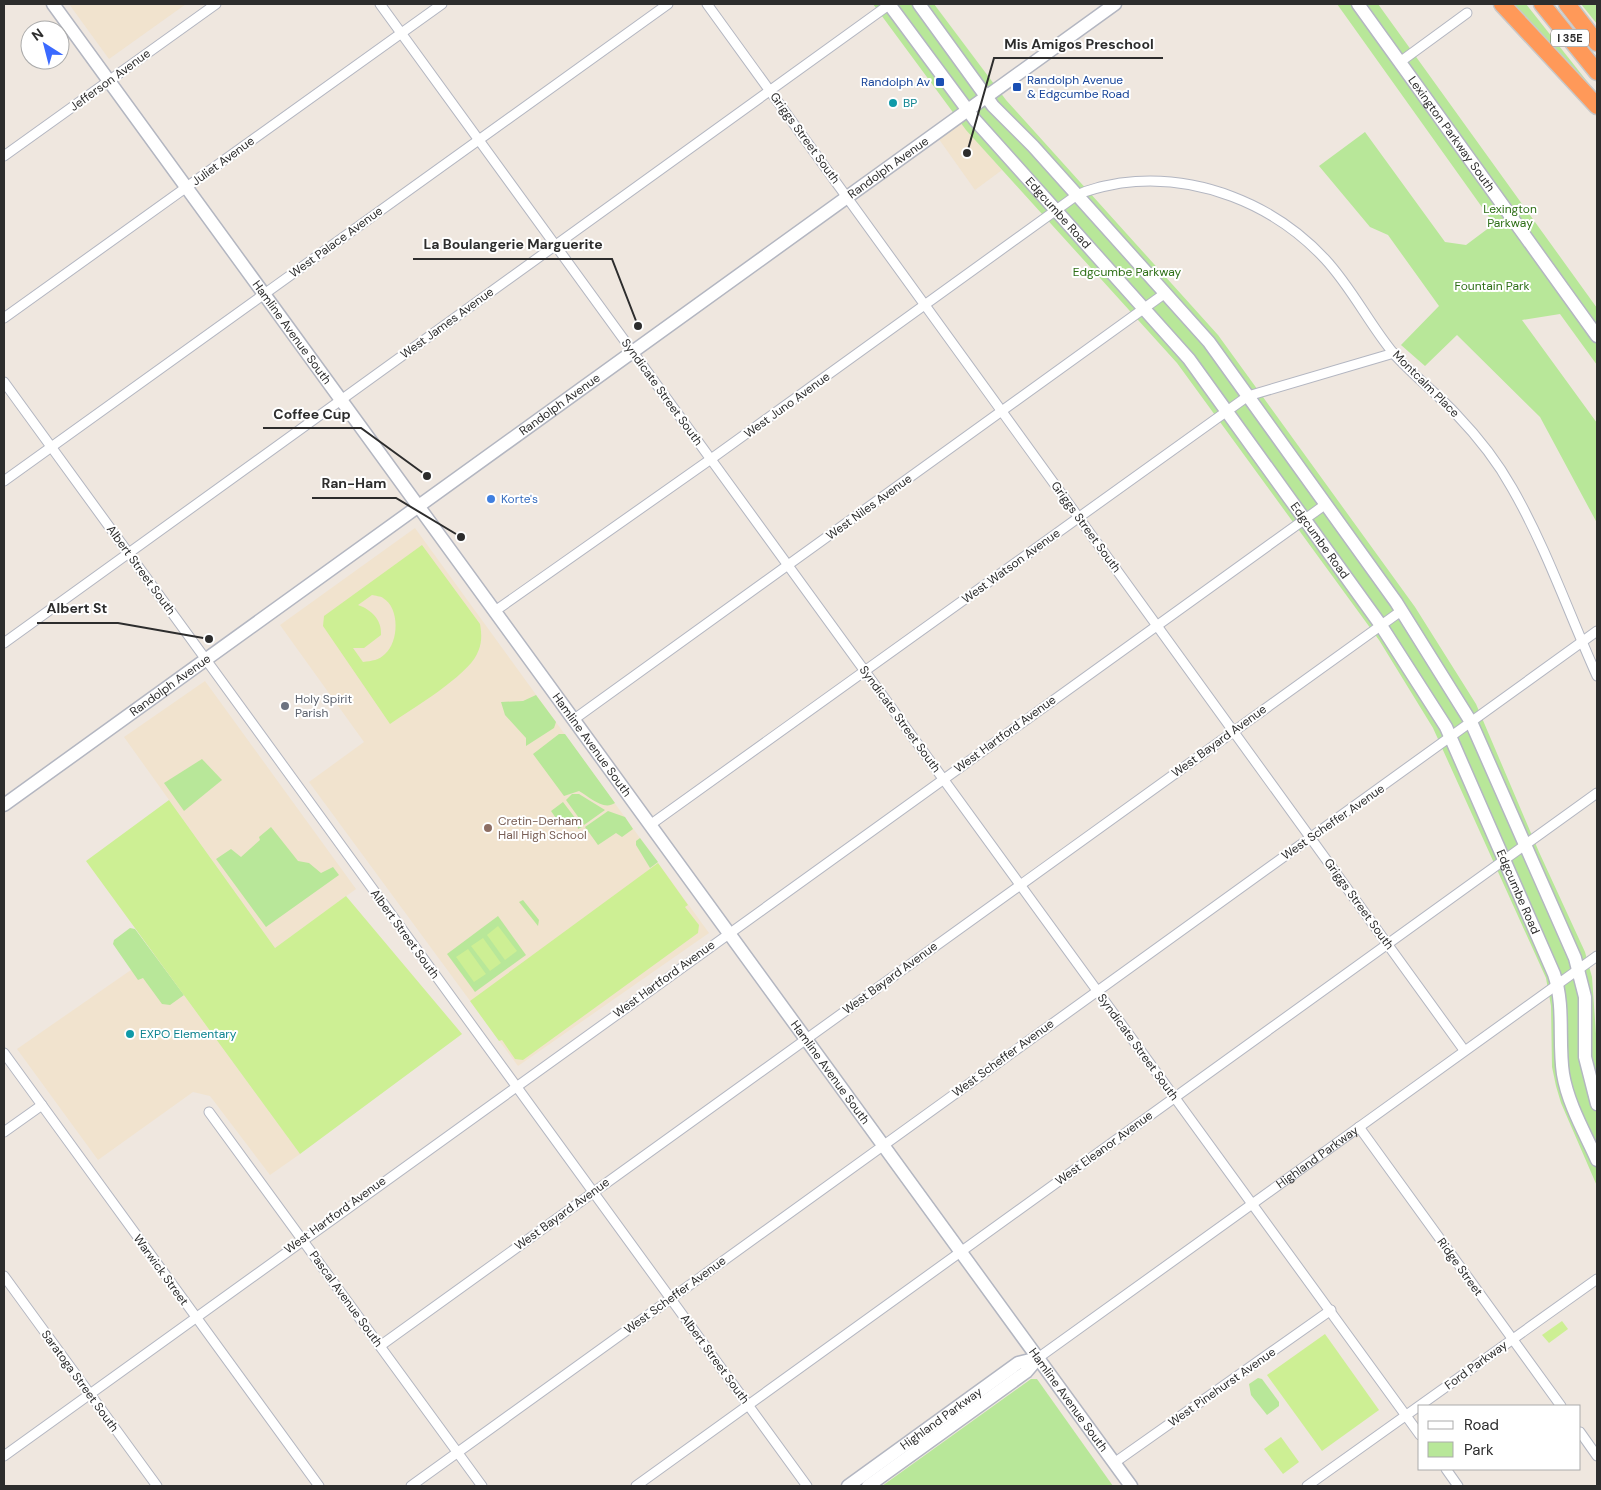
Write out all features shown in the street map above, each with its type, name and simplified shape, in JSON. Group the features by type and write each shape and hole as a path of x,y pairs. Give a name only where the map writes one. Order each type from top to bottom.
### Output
{"highway":[{"path":"1502,4 1597,106"},
{"name":"I 35E","path":"1542,4 1597,72"},
{"name":"I 35E","path":"1567,4 1597,43"}],"street":[{"name":"Hamline Avenue South","path":"53,4 1131,1486"},
{"name":"Jefferson Avenue","path":"4,156 216,4"},
{"name":"Syndicate Street South","path":"380,4 1418,1431"},
{"name":"Juliet Avenue","path":"4,318 442,4"},
{"name":"West Palace Avenue","path":"4,481 668,4"},
{"name":"Griggs Street South","path":"707,4 1464,1050"},
{"name":"West James Avenue","path":"4,643 890,4"},
{"name":"Edgcumbe Road","path":"890,4 967,110 1189,359 1380,624 1450,737 1558,984 1563,1074 1570,1098 1597,1160"},
{"name":"Edgcumbe Road","path":"919,4 986,97 1209,342 1401,611 1471,722 1578,969 1585,997 1585,1057 1597,1104"},
{"name":"Randolph Avenue","path":"4,805 1115,4"},
{"name":"Lexington Parkway South","path":"1358,4 1597,336"},
{"path":"1400,62 1468,14"},
{"name":"Montcalm Place","path":"1077,195 1093,187 1132,182 1158,181 1205,188 1247,202 1291,228 1326,260 1394,353 1456,414 1497,463 1529,520 1597,676"},
{"name":"West Juno Avenue","path":"495,611 711,459 1077,195"},
{"name":"West Niles Avenue","path":"574,720 1164,294"},
{"name":"West Watson Avenue","path":"650,825 1248,396 1394,353"},
{"name":"Albert Street South","path":"4,382 807,1486"},
{"name":"West Hartford Avenue","path":"4,1456 194,1316 1326,504"},
{"name":"West Bayard Avenue","path":"380,1346 1380,624 1401,611"},
{"name":"West Scheffer Avenue","path":"411,1486 882,1144 1597,631"},
{"name":"West Eleanor Avenue","path":"636,1486 959,1252 1505,862 1524,845 1597,793"},
{"name":"Highland Parkway","path":"868,1486 1026,1372 1038,1358 1597,956"},
{"name":"Warwick Street","path":"4,1053 319,1486"},
{"path":"4,1132 42,1105"},
{"name":"Pascal Avenue South","path":"210,1112 482,1486"},
{"name":"Ridge Street","path":"1359,1127 1560,1405"},
{"name":"Saratoga Street South","path":"4,1276 156,1486"},
{"name":"Ford Parkway","path":"1421,1405 1597,1279"},
{"name":"West Pinehurst Avenue","path":"1114,1463 1331,1310"},
{"name":"Highland Parkway","path":"848,1486 1018,1363 1038,1358"},
{"name":"Ford Parkway","path":"1307,1486 1418,1407"},
{"path":"1581,1433 1597,1456"},
{"path":"1447,1470 1458,1486"}],"shaded area":[{"path":"69,4 186,4 109,59"},
{"path":"958,120 1002,170 975,190 936,135"},
{"name":"Cretin-Derham Hall High School","path":"415,528 709,933 518,1066 309,782 364,742 280,625"},
{"path":"205,681 356,889 275,948 124,737"},
{"path":"154,954 300,1154 270,1175 210,1096 193,1092 98,1160 17,1049"}],"green space":[{"name":"Edgcumbe Parkway","path":"873,4 934,4 1006,100 1218,335 1415,607 1476,704 1539,852 1585,952 1592,977 1597,1048 1597,1186 1561,1103 1556,1086 1552,1067 1551,1006 1546,978 1433,728 1379,640 1177,363 966,130"},
{"path":"1337,4 1378,4 1597,308 1597,365 1560,314 1522,320 1597,423 1597,523 1540,417 1457,335 1425,366 1401,345 1439,306 1388,235 1370,227 1319,166 1365,132 1445,242 1466,245 1494,224"},
{"path":"1506,4 1526,4 1597,94 1597,100"},
{"path":"1581,4 1597,4 1597,24"},
{"path":"422,545 480,624 481,643 471,663 451,682 390,724 323,626 324,616","holes":["372,595 379,596 389,603 395,617 395,634 390,649 385,654 375,660 363,662 353,648 364,648 381,635 380,625 375,616 358,605"]},
{"path":"536,695 556,722 554,728 526,746 526,738 505,715 501,702 523,701"},
{"path":"559,734 565,734 615,803 610,805 601,804 579,791 564,796 533,754"},
{"path":"202,759 222,780 184,811 164,783"},
{"path":"572,794 579,794 605,810 584,825 566,800"},
{"path":"169,800 275,948 346,896 462,1034 300,1154 86,861"},
{"path":"563,802 582,827 578,829 577,824 570,826 567,824 562,827 551,811"},
{"path":"608,811 625,817 633,829 622,837 616,833 598,845 585,827"},
{"path":"271,827 298,861 309,863 321,873 333,867 339,875 266,927 216,859 231,849 241,857"},
{"path":"640,838 658,862 650,868 636,845 636,841"},
{"path":"658,863 688,905 685,907 699,925 698,933 523,1060 515,1059 502,1040 499,1041 470,1001"},
{"path":"523,900 539,920 538,926 519,902"},
{"path":"498,916 526,955 475,992 447,954"},
{"path":"498,926 517,951 505,960 487,935"},
{"path":"130,928 135,929 184,995 170,1005 162,1004 143,978 138,980 113,944 114,940"},
{"path":"483,938 501,963 490,971 471,946"},
{"path":"468,949 486,974 474,982 456,957"},
{"path":"1562,1321 1568,1329 1549,1343 1542,1335"},
{"path":"1325,1334 1379,1410 1322,1451 1267,1375"},
{"path":"1258,1378 1262,1379 1279,1402 1279,1406 1267,1415 1251,1395 1249,1384"},
{"path":"1031,1379 1037,1379 1113,1486 882,1486"},
{"path":"1281,1437 1299,1462 1283,1474 1264,1449"}],"place":[{"name":"Randolph Av","path":"940,82"},
{"name":"Randolph Avenue & Edgcumbe Road","path":"1017,87"},
{"name":"BP","path":"893,103"},
{"name":"Mis Amigos Preschool","path":"967,153"},
{"name":"La Boulangerie Marguerite","path":"638,326"},
{"name":"Coffee Cup","path":"427,476"},
{"name":"Korte's","path":"491,499"},
{"name":"Ran-Ham","path":"461,537"},
{"name":"Albert St","path":"209,639"},
{"name":"Holy Spirit Parish","path":"285,706"},
{"name":"Cretin-Derham Hall High School","path":"488,828"},
{"name":"EXPO Elementary","path":"130,1034"}],"park label":[{"name":"Lexington Parkway","path":"1510,216"},
{"name":"Fountain Park","path":"1492,286"}]}
